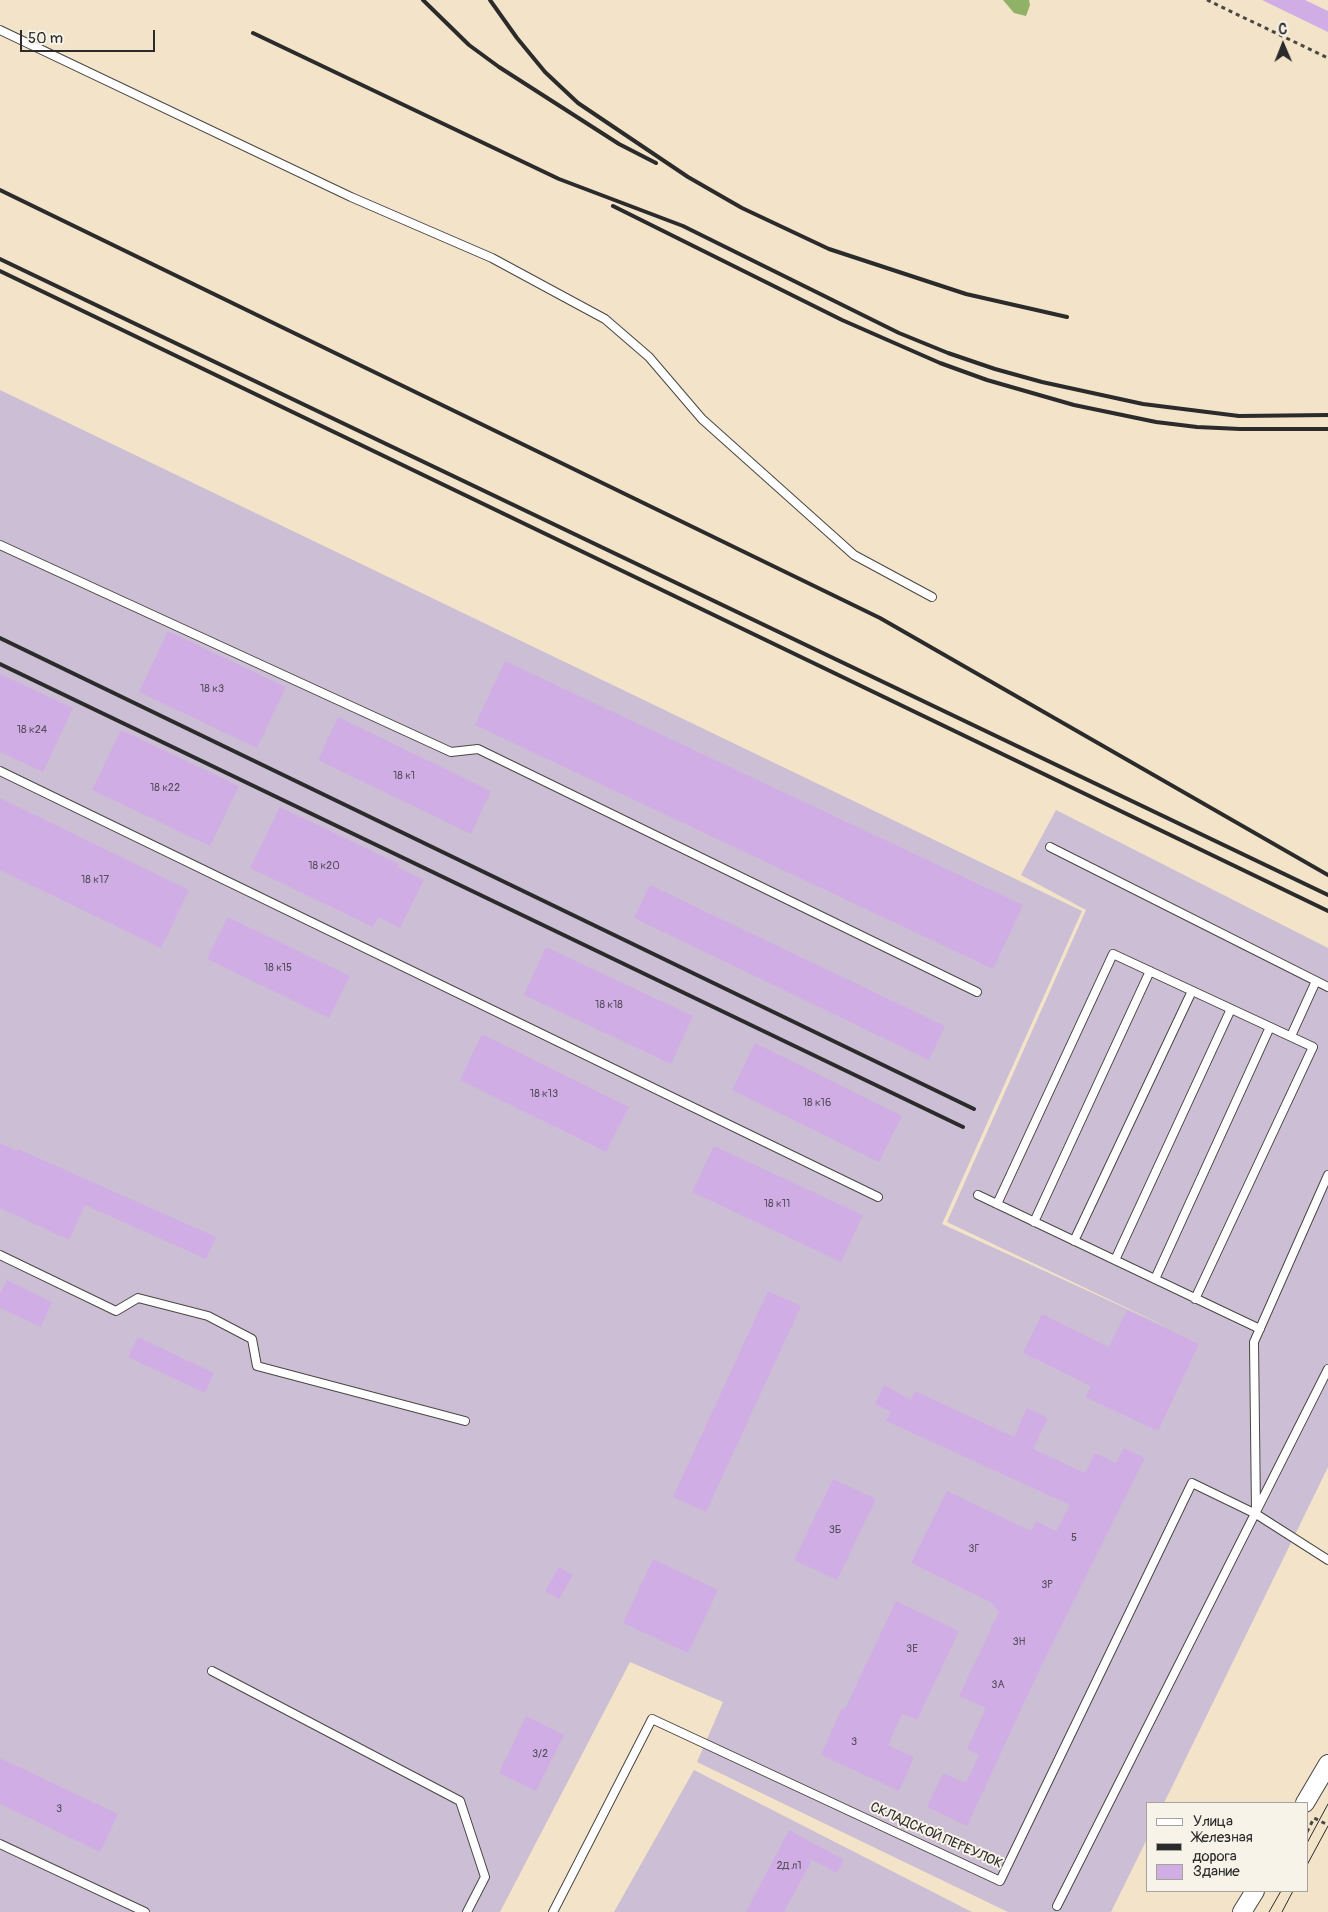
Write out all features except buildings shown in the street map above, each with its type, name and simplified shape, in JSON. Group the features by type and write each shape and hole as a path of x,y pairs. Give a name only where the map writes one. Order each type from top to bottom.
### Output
{"street":[{"path":"1306,1802 1328,1764"},
{"path":"1242,1912 1254,1892"}],"lane":[{"path":"0,30 351,198 492,258 605,319 649,358 702,419 854,555 932,597"},
{"path":"0,545 451,752 478,750 977,992"},
{"path":"0,771 878,1197"},
{"path":"1050,847 1328,986"},
{"path":"997,1204 1113,954 1291,1036 1313,1047 1195,1299"},
{"path":"1034,1222 1150,971"},
{"path":"1291,1036 1316,981"},
{"path":"1074,1241 1192,991"},
{"path":"1115,1260 1231,1009"},
{"path":"1155,1280 1270,1026"},
{"path":"1256,1514 1254,1342 1328,1175"},
{"path":"978,1195 1260,1329"},
{"path":"0,1255 116,1311 138,1298 208,1316 252,1339 257,1366 465,1421"},
{"path":"1057,1906 1328,1369"},
{"name":"СКЛАДСКОЙ ПЕРЕУЛОК","path":"554,1912 652,1719 1000,1881 1192,1483 1256,1514 1328,1560"},
{"path":"212,1672 460,1801 485,1877 467,1912"},
{"path":"0,1844 145,1912"}],"path":[{"path":"1207,0 1328,58"},
{"path":"1308,1830 1314,1818 1328,1825"}],"shaded area":[{"path":"0,390 1082,911 942,1224 1169,1328 947,1222 1086,910 1021,875 1056,810 1328,948 1328,1467 1164,1802 1146,1802 1146,1841 1111,1912 1008,1912 697,1762 723,1702 630,1662 500,1912 0,1912"},
{"path":"694,1770 972,1912 614,1912"}],"green space":[{"path":"1003,0 1029,0 1030,5 1026,16 1014,13"}],"tram line":[{"path":"1308,1841 1328,1804"},
{"path":"1308,1863 1328,1826"},
{"path":"1269,1912 1280,1892"},
{"path":"1282,1912 1292,1892"}],"railway":[{"path":"423,0 469,45 499,67 619,144 656,163"},
{"path":"490,0 517,38 545,72 578,103 688,177 742,208 829,249 966,294 1067,317"},
{"path":"253,33 559,179 683,226 899,333 948,353 1042,382 1143,404 1239,416 1328,415"},
{"path":"0,190 880,618 1328,875"},
{"path":"613,206 842,320 940,363 987,380 1074,405 1156,422 1197,427 1240,429 1328,429"},
{"path":"0,259 1328,895"},
{"path":"0,271 1328,911"},
{"path":"0,638 974,1109"},
{"path":"0,664 963,1127"}]}
